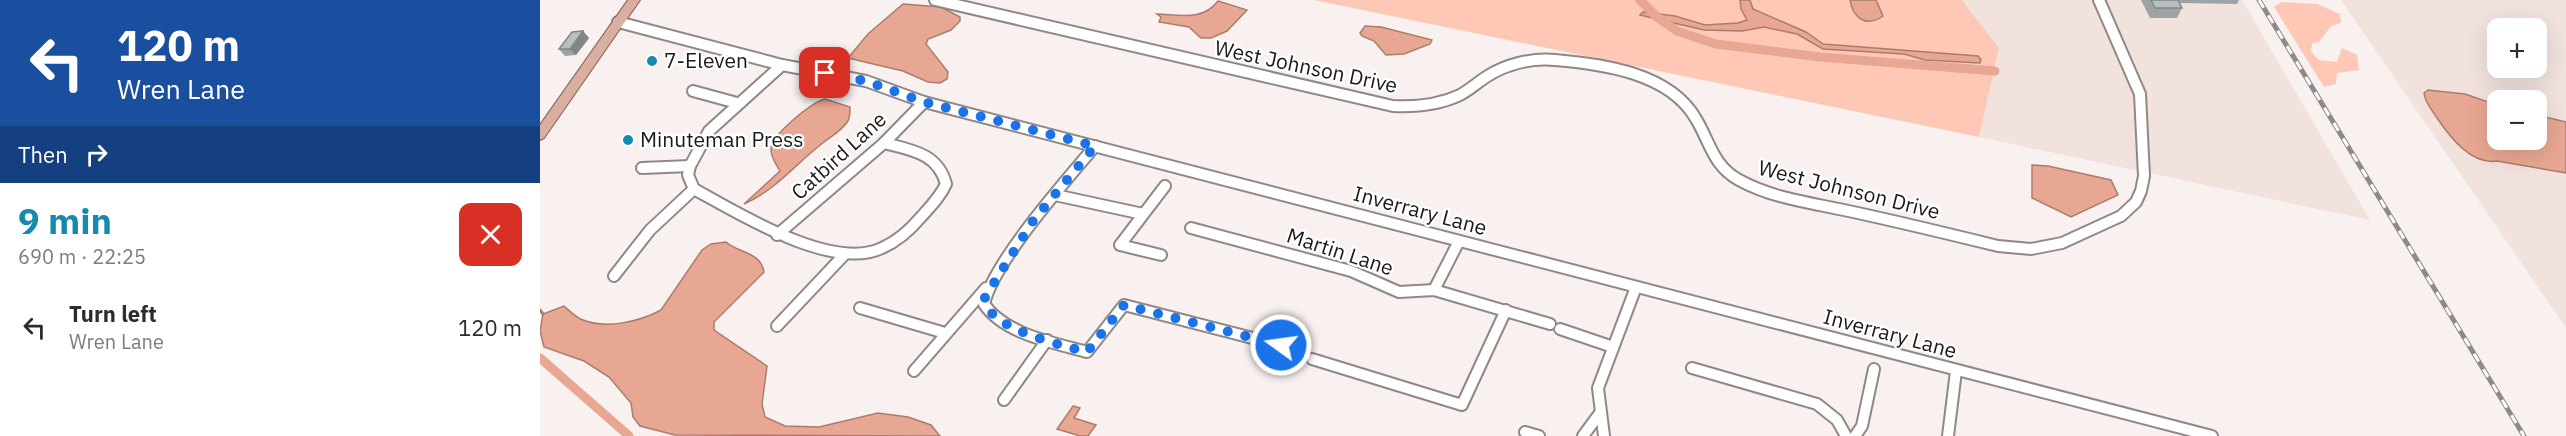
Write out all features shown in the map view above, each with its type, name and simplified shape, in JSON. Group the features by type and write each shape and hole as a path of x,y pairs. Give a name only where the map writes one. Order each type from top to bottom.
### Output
{"main road":[{"path":"540,135 633,0"}],"street":[{"name":"West Johnson Drive","path":"935,0 1393,106 1432,104 1456,97 1493,73 1514,64 1535,60 1564,61 1640,77 1660,84 1685,102 1698,121 1710,154 1724,170 1739,180 1780,196 1998,246 2031,249 2062,243 2121,216 2136,202 2141,191 2144,176 2140,94 2099,0"},
{"name":"Inverrary Lane","path":"618,22 782,65 866,81 924,102 2212,436"},
{"path":"782,65 737,103 709,131 690,166 688,175 694,189 777,235 845,254 866,253 881,249 906,234 940,196 946,184 945,173 941,165 932,158 884,143"},
{"path":"693,91 737,103"},
{"name":"Catbird Lane","path":"777,235 884,143 924,102"},
{"path":"1095,146 1033,221 985,297 984,303 989,311 1022,332 1087,352 1124,305 1307,355 1328,364 1462,405 1506,310"},
{"path":"642,168 690,166"},
{"path":"1161,255 1120,245 1165,186"},
{"path":"614,276 650,230 694,189"},
{"path":"1055,195 1143,214"},
{"name":"Martin Lane","path":"1191,228 1350,271 1399,292 1434,290 1506,310 1613,347"},
{"path":"1434,290 1459,241"},
{"path":"777,326 845,254"},
{"path":"914,371 1000,273"},
{"path":"1604,436 1598,388 1636,287"},
{"path":"860,308 945,333"},
{"path":"1004,400 1047,340"},
{"path":"1692,368 1817,404 1837,420 1846,436"},
{"path":"1855,436 1862,426 1874,369"},
{"path":"1947,436 1956,371"},
{"path":"1583,436 1600,413"},
{"path":"1525,432 1539,436"}],"shaded area":[{"path":"1314,0 1962,0 1999,48 1979,137"},
{"path":"1740,0 1750,0 1753,9 1806,32 1823,44 1978,56 1981,60 1980,63 1925,60 1904,54 1823,49 1797,34 1764,27 1742,31 1704,30 1640,15 1643,12 1675,16 1705,25 1738,23 1747,20 1741,9"},
{"path":"1850,0 1876,0 1883,16 1871,21 1861,19 1854,12"},
{"path":"1962,0 2242,0 2370,220 1979,137 1999,48"},
{"path":"2341,0 2566,0 2566,328"},
{"path":"1218,1 1247,10 1227,31 1211,38 1201,38 1189,27 1159,22 1161,17 1157,14 1182,16 1198,14 1205,12"},
{"path":"2281,2 2317,4 2340,14 2341,23 2331,26 2319,42 2312,43 2311,52 2319,60 2337,62 2342,48 2357,55 2359,70 2337,73 2336,84 2324,87 2274,7"},
{"path":"903,4 941,7 960,17 960,21 951,30 928,39 926,44 948,72 947,79 940,83 928,82 903,71 848,58 868,34"},
{"path":"1365,26 1381,27 1432,40 1430,44 1404,54 1386,55 1374,41 1362,36 1360,33"},
{"path":"2428,90 2465,94 2487,102 2487,150 2547,150 2547,117 2566,122 2566,173 2478,159 2462,148 2448,133 2429,106 2424,93"},
{"path":"825,99 850,107 849,118 845,125 774,185 744,204 780,171 771,152 777,136 802,113"},
{"path":"2032,165 2048,166 2111,180 2118,195 2071,217 2032,198"},
{"path":"726,242 758,260 764,272 714,322 714,330 767,366 762,404 765,417 785,426 819,427 878,413 908,417 931,425 940,436 675,435 640,426 633,417 631,403 609,377 584,361 544,347 540,331 543,314 564,306 583,320 612,324 633,321 652,314 661,310 702,250 711,244"},
{"path":"1073,406 1080,408 1074,418 1096,425 1088,436 1057,429"}],"building":[{"path":"2151,0 2178,0 2182,8 2155,8"},
{"path":"583,31 570,49 559,49 572,32"}],"waterway":[{"path":"1640,0 1657,17 1677,31 1716,44 1820,57 1995,71"},
{"path":"540,310 543,314"},
{"path":"540,358 629,436"}],"railway":[{"path":"2259,0 2524,436"}],"place":[{"name":"7-Eleven","path":"652,61"},
{"name":"Minuteman Press","path":"628,140"}],"route":[{"path":"825,73 866,81 924,102 1095,146 1033,221 985,297 984,303 989,311 1004,322 1022,332 1087,352 1124,305 1281,345"}]}
